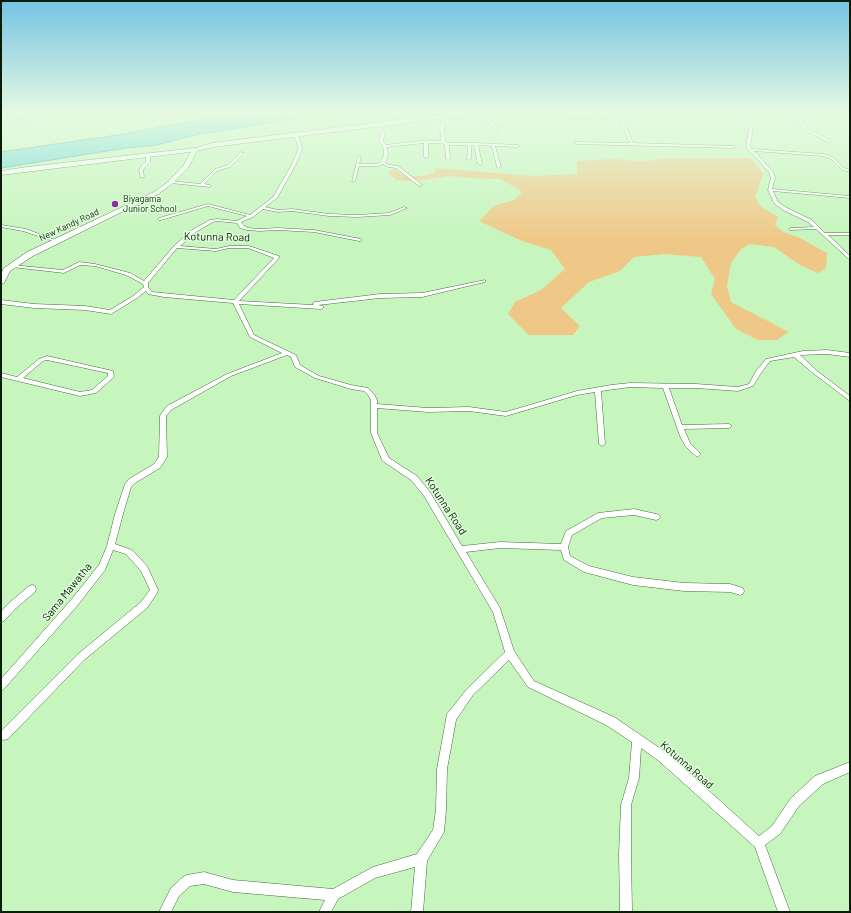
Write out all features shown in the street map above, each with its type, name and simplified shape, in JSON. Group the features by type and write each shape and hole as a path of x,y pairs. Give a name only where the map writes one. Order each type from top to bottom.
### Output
{"main road":[{"path":"1,173 27,168 152,155"},
{"name":"New Kandy Road","path":"1,281 7,270 30,254 146,199 171,182 186,167 193,155"}],"street":[{"path":"142,177 141,170 148,162 148,155"},
{"path":"201,185 216,170 229,166 240,155"},
{"name":"Kotunna Road","path":"176,247 194,231 212,222 217,220 238,222 263,208 279,193 298,155"},
{"path":"383,163 386,155"},
{"path":"448,155 448,159"},
{"path":"469,155 469,159"},
{"path":"478,155 480,164"},
{"path":"495,155 498,167"},
{"path":"755,155 772,172 773,178 770,190 773,198 780,206 807,219 850,259"},
{"path":"818,155 832,158 843,170 850,171"},
{"path":"352,181 360,157"},
{"path":"358,165 378,165 383,163 397,168 420,185"},
{"path":"171,182 209,186"},
{"path":"770,190 850,197"},
{"path":"161,218 208,205 251,216"},
{"path":"263,208 278,211 292,210 308,213 357,216 385,215 405,208"},
{"path":"238,222 242,227 247,229 314,231 359,240"},
{"path":"1,226 24,230 56,241"},
{"path":"792,229 817,228"},
{"path":"823,234 850,234"},
{"path":"1,302 34,306 86,308 111,312 135,297 176,247"},
{"name":"Kotunna Road","path":"176,247 216,250 229,247 249,247 278,257 235,302 252,336 294,356 298,366 317,377 351,387 366,389 371,394 374,400 374,433 386,460 414,478 427,494 497,611 510,653 531,684 610,721 663,757 759,843 784,912"},
{"path":"12,266 64,272 79,263 95,265 128,274 146,285 150,293 235,302 321,307"},
{"path":"282,305 318,304 380,296 414,296 483,281"},
{"path":"374,406 428,410 469,409 506,414 577,393 630,385 666,387 696,386 738,389 751,385 758,372 768,360 796,355 828,352 850,355"},
{"name":"Sama Mawatha","path":"1,686 74,604 102,567 111,546 128,486 135,478 157,466 163,457 163,416 169,408 229,375 287,353"},
{"path":"796,355 850,399"},
{"path":"1,374 18,379 80,394 89,394 94,392 111,377 111,372 47,358 41,360 18,379"},
{"path":"666,387 688,445 698,454"},
{"path":"598,390 602,444"},
{"path":"680,427 729,426"},
{"path":"656,517 634,512 602,515 568,532 564,547 567,558 587,569 633,581 684,586 730,588 740,591"},
{"path":"461,549 500,545 564,547"},
{"path":"4,735 81,657 144,605 154,590 144,569 129,552 111,546"},
{"path":"1,618 12,606 32,589"},
{"path":"417,912 420,859 438,832 441,810 442,769 451,718 470,692 510,653"},
{"path":"626,912 626,805 634,778 637,739"},
{"path":"759,843 776,830 795,802 819,780 850,767"},
{"path":"325,912 334,895 373,873 420,859"},
{"path":"165,912 175,892 187,881 204,878 233,886 334,895"}],"shaded area":[{"path":"664,158 751,158 763,174 755,197 761,207 778,217 775,225 783,232 798,237 827,253 826,268 818,273 800,265 774,247 750,244 741,249 731,263 727,286 731,302 789,332 777,340 758,340 736,329 711,294 715,279 701,257 664,254 634,257 620,271 589,282 561,308 580,326 573,335 529,335 508,314 515,302 541,290 565,269 551,250 522,241 479,221 494,206 514,200 522,192 501,179 447,176 408,181 396,180 388,173 394,169 405,176 422,176 435,173 435,168 533,176 577,174 577,161 615,159 642,162"}],"water":[{"path":"1,155 85,155 1,168"}],"place":[{"name":"Biyagama Junior School","path":"115,204"}]}
